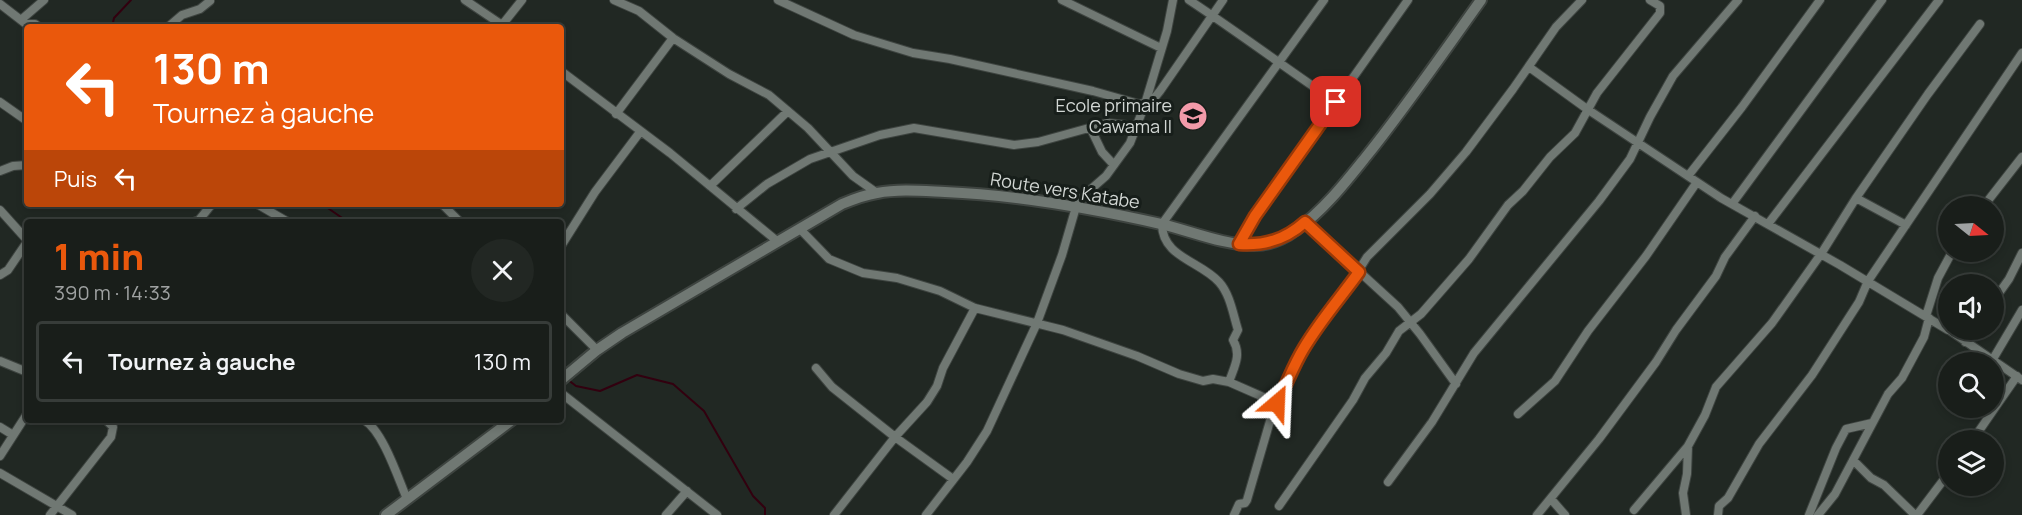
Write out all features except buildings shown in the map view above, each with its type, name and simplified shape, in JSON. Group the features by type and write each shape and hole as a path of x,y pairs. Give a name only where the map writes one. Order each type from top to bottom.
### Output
{"street":[{"path":"22,19 44,0"},
{"path":"172,24 182,15 200,9 209,0"},
{"path":"465,0 500,24"},
{"path":"504,24 522,0"},
{"path":"614,0 639,11 673,38 729,74 769,94 808,128 828,152 853,176 877,193"},
{"path":"778,0 854,34 913,52 1145,104 1151,102 1166,84 1223,0"},
{"path":"1062,0 1161,48"},
{"path":"926,515 987,431 1037,323 1062,255 1076,207 1083,196 1106,176 1130,143 1145,104 1173,0"},
{"path":"1189,0 1212,17 1237,31 1336,102"},
{"path":"1229,382 1239,350 1233,340 1238,330 1225,290 1213,276 1175,253 1168,246 1162,234 1162,224 1324,0"},
{"path":"1239,244 1255,216 1408,0"},
{"name":"Route vers Katabe","path":"564,377 597,350 777,241 842,204 861,196 900,190 982,194 1076,207 1162,224 1239,244 1266,244 1283,238 1329,200 1380,141 1481,0"},
{"path":"1234,515 1239,504 1247,500 1270,421 1288,384 1291,370 1304,348 1359,272 1365,259 1422,202 1466,152 1556,27 1581,0"},
{"path":"1279,506 1353,400 1365,378 1382,359 1399,331 1421,314 1469,259 1508,205 1524,191 1551,157 1575,133 1587,109 1633,44 1660,13 1660,6 1650,0"},
{"path":"1388,482 1432,422 1474,353 1599,201 1629,159 1673,76 1738,0"},
{"path":"1688,176 1742,107 1820,0"},
{"path":"1732,204 1882,0"},
{"path":"1768,224 1939,0"},
{"path":"0,4 26,24"},
{"path":"1634,510 1688,446 1705,415 1716,387 1772,323 1928,94 1980,24"},
{"path":"616,114 673,38"},
{"path":"1718,515 1719,506 1728,498 1759,444 1812,375 1859,302 1868,281 2022,53"},
{"path":"1529,67 1638,144 1732,204 1938,323"},
{"path":"564,73 777,241"},
{"path":"0,102 24,119"},
{"path":"710,186 788,111"},
{"path":"736,209 767,184 810,159 880,135 914,128 1014,145 1038,142 1090,127 1114,123 1137,126"},
{"path":"1090,127 1102,152 1114,165"},
{"path":"564,241 595,192 640,132"},
{"path":"1992,196 2022,157"},
{"path":"0,171 13,166 24,165"},
{"path":"1518,414 1555,381 1697,182"},
{"path":"1856,198 1906,225"},
{"path":"200,219 210,207"},
{"path":"262,207 283,219"},
{"path":"445,207 457,219"},
{"path":"0,210 24,238"},
{"path":"1537,515 1656,362 1676,330 1716,276 1725,257 1755,216"},
{"path":"1305,222 1398,307 1456,384"},
{"path":"800,229 829,259 863,273 897,278 940,291 975,308 1037,323 1137,356 1179,374 1203,381 1213,379 1229,382 1277,403"},
{"path":"0,275 8,270 24,246"},
{"path":"2004,286 2022,253"},
{"path":"1818,515 1834,496 1888,394 1902,378 1924,337 1938,278 1947,262"},
{"path":"834,515 896,437 924,406 934,391 943,368 975,308"},
{"path":"1997,352 2022,310"},
{"path":"564,317 597,350"},
{"path":"1962,340 1981,352"},
{"path":"0,361 24,371"},
{"path":"1980,430 2020,378 2004,367"},
{"path":"816,368 824,380 953,479"},
{"path":"564,395 717,515"},
{"path":"0,456 24,418"},
{"path":"50,515 111,437 113,427 109,423"},
{"path":"367,423 386,449 407,499"},
{"path":"386,515 508,423"},
{"path":"1809,515 1846,429 1872,423"},
{"path":"0,427 13,435"},
{"path":"1686,515 1683,493 1687,474 1688,446"},
{"path":"1852,460 1871,478 1884,485 1916,515 1938,487"},
{"path":"0,473 72,515"},
{"path":"666,515 687,491"},
{"path":"1551,499 1565,515"}],"waterway":[{"path":"113,24 114,18 131,0"},
{"path":"326,207 344,219"},
{"path":"567,379 576,386 600,391 637,375 673,384 704,411 753,496 765,508 765,515"}],"place":[{"name":"Ecole primaire Cawama II","path":"1193,116"}],"route":[{"path":"1277,403 1288,384 1291,370 1312,335 1359,272 1305,222 1283,238 1266,244 1239,244 1255,216 1336,102"}]}
